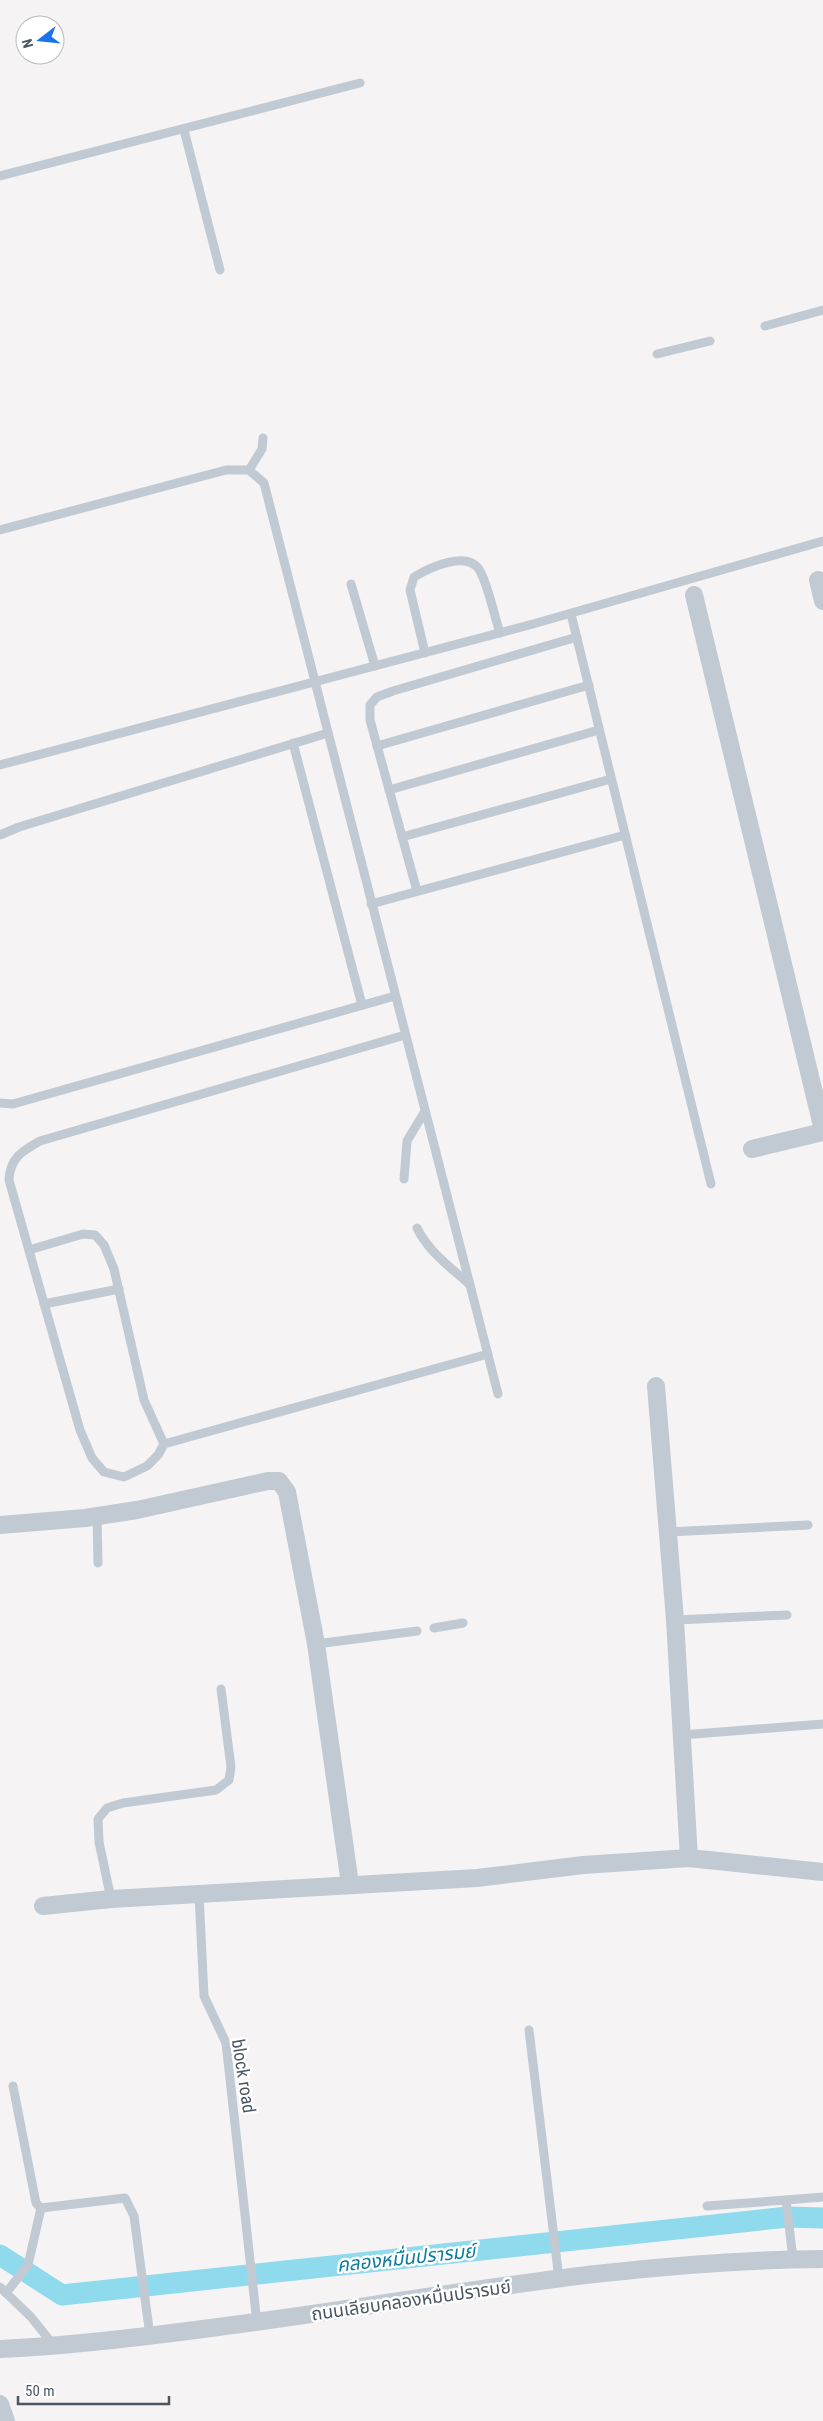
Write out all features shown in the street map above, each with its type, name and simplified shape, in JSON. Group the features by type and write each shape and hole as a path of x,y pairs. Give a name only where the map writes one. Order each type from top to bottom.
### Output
{"street":[{"path":"818,580 823,601"},
{"path":"694,595 823,1131 752,1149"},
{"path":"656,1386 675,1620 689,1858"},
{"path":"0,1525 97,1516 268,1481 279,1481 287,1492 316,1644 350,1884"},
{"path":"42,1906 111,1899 476,1878 583,1865 689,1858 823,1872"},
{"name":"ถนนเลียบคลองหมื่นปรารมย์","path":"0,2349 55,2347 150,2336 256,2315 559,2279 740,2261 823,2259"},
{"path":"0,2404 6,2421"}],"lane":[{"path":"0,176 360,83"},
{"path":"184,130 220,270"},
{"path":"765,326 823,310"},
{"path":"657,354 710,341"},
{"path":"249,470 262,449 263,438"},
{"path":"0,530 226,470 249,470 264,483 498,1394"},
{"path":"0,765 571,614 823,541"},
{"path":"425,653 410,590 414,577 426,570 460,560 471,562 480,570 500,633"},
{"path":"351,584 375,666"},
{"path":"571,614 711,1184"},
{"path":"417,891 370,720 370,705 377,698 577,637"},
{"path":"377,746 588,685"},
{"path":"389,790 599,730"},
{"path":"0,835 19,827 328,732"},
{"path":"292,743 362,1005"},
{"path":"402,837 611,779"},
{"path":"372,904 625,835"},
{"path":"0,1103 13,1104 395,996"},
{"path":"405,1034 40,1141 25,1150 10,1165 9,1180 80,1430 92,1458 104,1472 124,1477 147,1466 158,1455 164,1444 488,1354"},
{"path":"404,1179 407,1142 425,1111"},
{"path":"417,1228 421,1237 469,1284"},
{"path":"29,1250 83,1234 95,1235 104,1245 119,1289 144,1400 164,1444"},
{"path":"44,1304 119,1289"},
{"path":"97,1516 98,1563"},
{"path":"668,1532 808,1525"},
{"path":"675,1620 787,1616"},
{"path":"434,1628 462,1623"},
{"path":"316,1644 416,1631"},
{"path":"111,1899 98,1819 107,1808 122,1803 216,1790 229,1780 231,1767 221,1689"},
{"path":"682,1735 823,1724"},
{"name":"block road","path":"199,1894 204,1996 226,2043 256,2315"},
{"path":"529,2030 559,2279"},
{"path":"13,2086 36,2203 41,2208"},
{"path":"707,2206 823,2197"},
{"path":"41,2208 125,2198 134,2216 150,2336"},
{"path":"786,2200 793,2259"},
{"path":"41,2208 28,2265 16,2281 3,2290 31,2317 55,2347"}],"waterway":[{"name":"คลองหมื่นปรารมย์","path":"0,2255 62,2295 788,2217 823,2218"}]}
